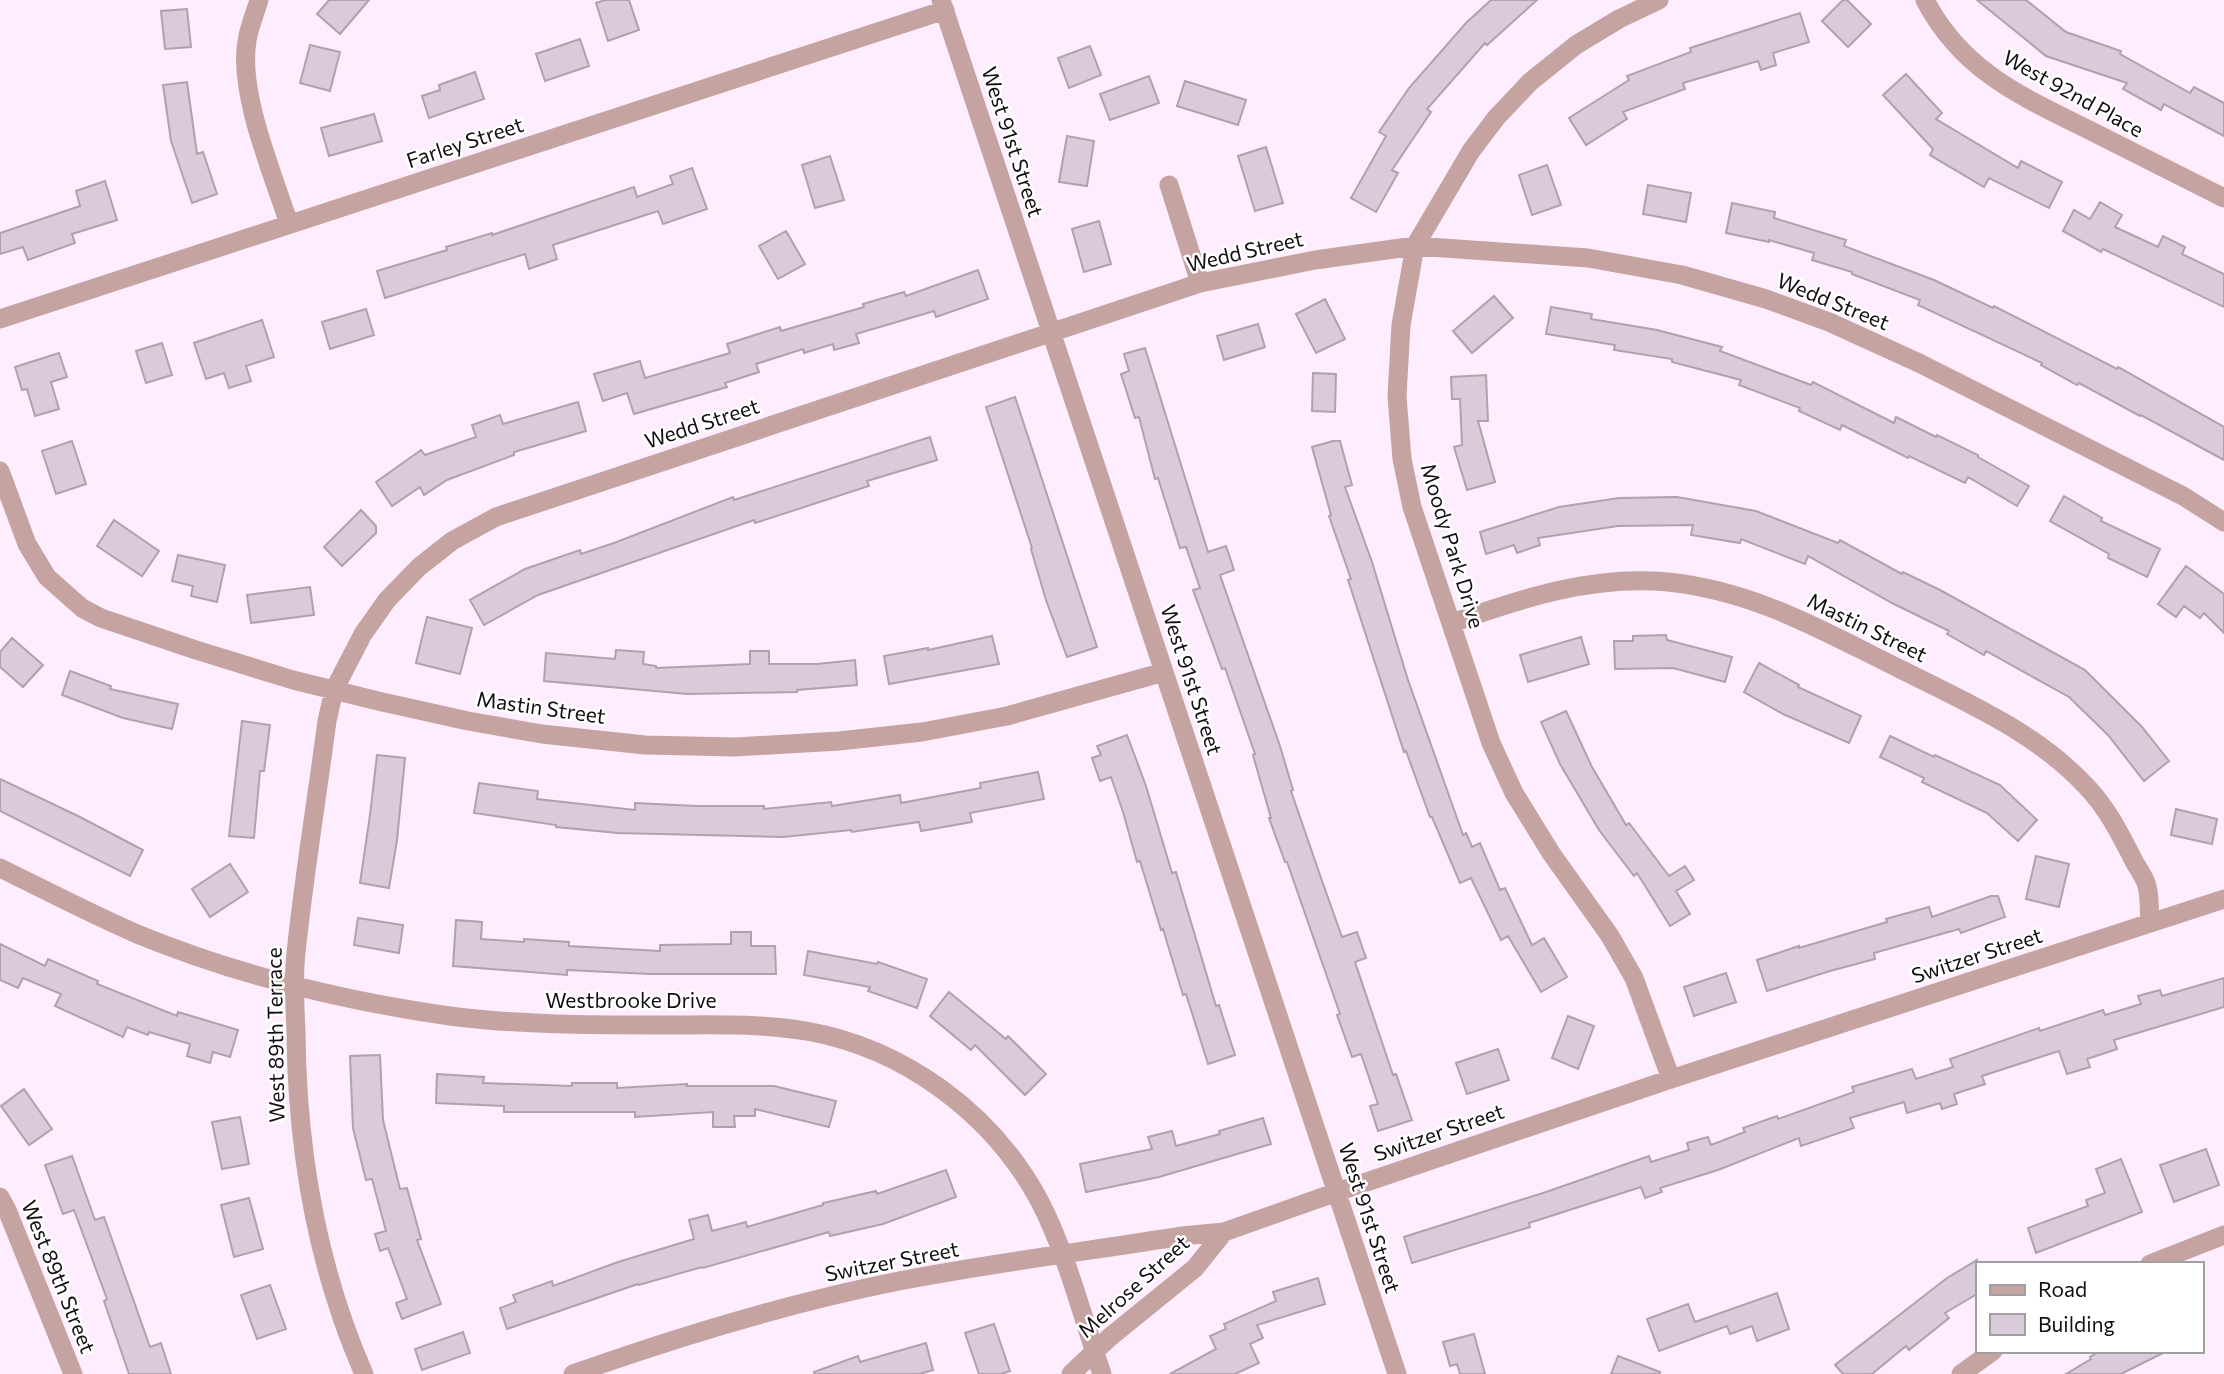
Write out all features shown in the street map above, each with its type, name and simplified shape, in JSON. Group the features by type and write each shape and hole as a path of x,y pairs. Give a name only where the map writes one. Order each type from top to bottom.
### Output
{"street":[{"path":"259,0 247,44 246,77 252,107 289,224"},
{"name":"Moody Park Drive","path":"1660,0 1619,19 1576,45 1530,82 1496,118 1471,151 1415,246 1401,325 1397,384 1402,458 1412,507 1491,743 1514,793 1551,853 1610,936 1634,978 1671,1079"},
{"name":"West 92nd Place","path":"1925,0 1944,32 1967,58 2009,89 2224,198"},
{"name":"Farley Street","path":"0,319 943,5"},
{"name":"West 91st Street","path":"943,5 1397,1374"},
{"path":"1169,185 1200,284"},
{"name":"Wedd Street","path":"334,690 363,634 387,600 419,567 452,541 496,517 1200,284 1315,260 1415,246 1588,258 1682,275 1766,299 1829,322 1919,363 2183,496 2224,522"},
{"name":"Mastin Street","path":"0,471 27,544 47,577 82,608 101,618 293,680 468,721 542,734 645,745 736,747 839,741 922,732 1007,716 1164,673"},
{"name":"Mastin Street","path":"1452,623 1531,596 1571,587 1623,581 1667,582 1758,601 1970,704 2015,729 2054,756 2087,787 2116,825 2147,886 2150,923"},
{"name":"West 89th Terrace","path":"334,690 327,721 296,954 296,1084 315,1220 333,1292 364,1374"},
{"name":"Westbrooke Drive","path":"0,868 136,933 196,955 329,995 454,1016 538,1024 757,1025 809,1031 859,1045 903,1064 944,1090 980,1122 1010,1157 1038,1198 1054,1232 1102,1374"},
{"name":"Switzer Street","path":"573,1374 714,1327 833,1296 902,1281 1182,1236 1224,1232 1671,1079 2224,899"},
{"name":"West 89th Street","path":"0,1197 73,1374"},
{"name":"Melrose Street","path":"1071,1374 1110,1337 1195,1268 1224,1232"},
{"path":"2155,1262 2224,1235"},
{"path":"1961,1374 1990,1353"}],"building":[{"path":"329,0 369,0 340,34 317,14"},
{"path":"605,0 629,0 639,30 608,41 596,3"},
{"path":"1491,0 1537,0 1487,45 1485,43 1427,109 1431,112 1392,170 1398,173 1376,212 1351,198 1386,136 1379,132 1409,88 1466,23"},
{"path":"1843,0 1847,0 1871,24 1848,47 1822,21"},
{"path":"1977,0 2026,0 2066,32 2121,51 2120,54 2190,93 2194,87 2224,103 2224,136 2164,104 2161,110 2123,89 2127,83 2046,56"},
{"path":"187,9 191,47 165,49 161,11"},
{"path":"1800,13 1809,42 1773,53 1776,65 1761,70 1758,61 1683,83 1685,89 1623,112 1627,119 1586,145 1569,118 1629,80 1627,76 1691,52 1690,48"},
{"path":"580,39 589,66 545,81 536,54"},
{"path":"310,45 340,52 330,91 300,83"},
{"path":"1090,46 1101,75 1069,88 1058,58"},
{"path":"475,72 484,99 429,118 422,96 440,90 439,85"},
{"path":"1906,74 1942,113 1936,119 2018,168 2021,161 2062,182 2049,208 1989,178 1984,187 1930,155 1933,149 1883,95"},
{"path":"1149,76 1159,103 1110,120 1100,94"},
{"path":"1185,81 1246,100 1238,125 1177,106"},
{"path":"187,82 197,154 203,152 217,194 192,203 171,141 163,85"},
{"path":"374,114 382,141 329,156 321,128"},
{"path":"1067,136 1094,141 1087,186 1059,182"},
{"path":"1266,147 1283,203 1255,211 1238,156"},
{"path":"830,156 844,200 815,208 802,165"},
{"path":"1547,165 1561,205 1532,215 1519,175"},
{"path":"692,168 707,209 663,224 658,211 553,245 557,259 529,269 525,254 385,298 377,271 634,187 637,197 673,184 670,176"},
{"path":"105,181 117,220 72,234 75,243 28,260 23,247 0,254 0,233 80,206 76,191"},
{"path":"1648,185 1691,193 1686,222 1643,214"},
{"path":"2100,202 2122,215 2115,227 2158,247 2163,236 2185,247 2182,254 2224,274 2224,307 2103,249 2101,252 2063,231 2074,210 2090,219"},
{"path":"1732,203 1775,212 1774,218 1846,240 1844,246 1934,280 1993,308 1994,306 2117,369 2118,367 2224,427 2224,460 2079,383 2077,385 2041,365 2042,363 1918,305 1920,300 1852,272 1812,260 1814,253 1769,240 1726,233"},
{"path":"1099,221 1111,264 1084,272 1072,229"},
{"path":"786,231 805,264 778,279 759,246"},
{"path":"978,270 988,299 936,317 934,311 856,334 859,343 834,350 833,344 804,353 803,349 756,364 759,372 725,383 727,387 634,414 627,393 603,401 594,374 640,361 645,378 730,353 727,344 780,327 781,331 864,307 863,304 904,292 906,296"},
{"path":"1494,296 1513,318 1472,353 1453,331"},
{"path":"1325,299 1345,339 1316,353 1296,314"},
{"path":"1551,307 1592,314 1591,319 1657,330 1722,347 1720,351 1811,385 1813,382 1894,423 1896,417 1936,437 1937,435 1978,455 2029,486 2017,506 1968,477 1965,483 1842,425 1840,430 1799,411 1800,408 1739,385 1741,380 1672,362 1672,359 1614,350 1615,345 1546,334"},
{"path":"366,309 374,335 330,349 322,322"},
{"path":"262,320 274,357 246,366 251,381 229,388 224,373 206,379 194,343"},
{"path":"1258,324 1265,347 1224,360 1217,336"},
{"path":"162,343 172,375 146,383 136,351"},
{"path":"1145,348 1208,552 1226,546 1234,570 1220,575 1280,746 1293,790 1291,791 1342,937 1357,932 1366,958 1355,962 1393,1075 1396,1074 1412,1120 1378,1131 1370,1106 1378,1104 1361,1054 1352,1057 1337,1015 1340,1014 1269,818 1253,755 1255,754 1225,668 1222,669 1193,590 1200,588 1186,547 1180,548 1158,478 1155,479 1139,417 1135,418 1121,374 1129,371 1124,354"},
{"path":"59,353 67,377 51,382 59,409 35,416 27,389 22,390 15,367"},
{"path":"1313,373 1336,374 1335,412 1312,411"},
{"path":"1486,375 1488,421 1478,421 1495,482 1467,490 1454,447 1462,445 1460,399 1452,399 1451,377"},
{"path":"1015,397 1097,647 1067,657 1046,600 986,407"},
{"path":"578,402 586,431 514,452 514,455 447,480 424,495 420,487 392,506 376,482 421,450 425,455 476,437 472,425 500,415 503,424"},
{"path":"930,437 937,460 867,481 869,486 755,523 754,520 538,595 484,625 470,600 525,569 580,550 581,554 614,543 733,497 734,500"},
{"path":"72,441 86,484 56,494 42,451"},
{"path":"1340,441 1352,485 1345,487 1372,562 1408,680 1463,835 1466,833 1472,847 1480,843 1500,890 1505,888 1532,945 1544,938 1567,977 1541,992 1508,936 1501,940 1471,878 1460,883 1430,817 1406,751 1404,752 1348,580 1351,579 1329,516 1331,515 1312,447"},
{"path":"2064,496 2102,518 2101,521 2160,549 2147,577 2108,558 2109,554 2050,521"},
{"path":"1677,497 1756,511 1838,543 1840,540 1902,574 1903,572 1940,590 2085,670 2142,727 2169,761 2144,781 2108,735 2069,697 1986,651 1984,655 1947,634 1949,631 1808,556 1805,564 1741,539 1740,543 1691,535 1693,525 1618,526 1538,538 1540,545 1517,553 1514,545 1486,554 1480,532 1559,507 1619,498"},
{"path":"361,510 376,526 376,533 342,566 324,547"},
{"path":"114,520 159,551 142,576 97,546"},
{"path":"178,555 225,565 217,602 191,596 193,586 172,581"},
{"path":"2186,566 2224,594 2224,633 2204,613 2200,618 2184,606 2176,617 2158,604"},
{"path":"310,587 314,615 251,623 247,595"},
{"path":"427,617 472,628 460,674 416,663"},
{"path":"1666,635 1667,640 1732,657 1725,682 1673,668 1615,669 1614,641 1633,641 1633,636"},
{"path":"992,636 999,664 889,684 884,656 928,650"},
{"path":"1581,637 1589,664 1528,682 1520,655"},
{"path":"12,638 43,665 23,687 0,667 0,652"},
{"path":"616,650 644,652 643,664 656,668 750,664 750,651 769,651 769,664 817,664 855,660 857,685 797,692 688,694 544,681 546,653 615,659"},
{"path":"1759,663 1799,685 1798,687 1861,716 1849,743 1783,714 1744,692"},
{"path":"70,671 111,686 110,689 178,704 172,729 123,718 62,695"},
{"path":"1566,711 1592,767 1626,825 1629,823 1669,876 1685,866 1694,880 1676,891 1690,914 1670,926 1637,873 1634,876 1599,830 1560,764 1541,722"},
{"path":"242,721 270,725 264,771 260,771 254,838 229,836"},
{"path":"1127,735 1146,786 1172,873 1176,872 1216,1006 1219,1005 1235,1055 1208,1064 1140,861 1137,862 1111,777 1100,781 1092,758 1101,755 1097,746"},
{"path":"1890,736 2000,785 2037,820 2018,841 1987,813 1922,782 1924,778 1880,757"},
{"path":"377,755 405,758 389,888 360,883"},
{"path":"1038,772 1044,799 970,813 972,822 921,831 919,822 852,832 783,837 618,833 556,827 474,813 479,783 538,791 537,799 635,810 635,803 764,806 764,809 831,802 832,806 900,795 901,803 981,788 980,783"},
{"path":"0,779 143,850 130,876 0,811"},
{"path":"2176,809 2217,819 2212,844 2171,835"},
{"path":"2036,856 2069,864 2059,907 2026,899"},
{"path":"230,864 248,892 210,917 192,889"},
{"path":"1991,896 1998,896 2005,917 1961,933 1959,929 1874,953 1875,959 1767,991 1757,960 1929,907 1932,917"},
{"path":"358,918 403,925 399,953 354,945"},
{"path":"456,920 482,922 481,939 569,942 569,946 660,951 660,945 731,944 731,932 751,932 751,946 775,946 776,974 650,974 567,970 567,975 453,966"},
{"path":"0,944 45,966 48,959 98,981 97,984 177,1016 178,1012 238,1030 230,1057 213,1052 210,1063 187,1056 190,1044 149,1032 148,1035 127,1027 123,1037 55,1006 61,994 23,978 18,988 0,980"},
{"path":"808,951 877,964 878,962 927,979 917,1008 868,991 870,987 804,975"},
{"path":"1726,973 1736,1002 1694,1016 1684,987"},
{"path":"2224,978 2224,1007 2114,1040 2117,1049 2087,1059 2090,1067 2067,1074 2059,1051 1982,1076 1985,1084 1954,1094 1957,1104 1942,1109 1940,1103 1907,1113 1904,1102 1850,1118 1854,1128 1801,1146 1799,1138 1718,1170 1660,1188 1662,1192 1645,1198 1641,1187 1529,1223 1530,1227 1412,1263 1404,1237 1649,1156 1651,1162 1689,1150 1687,1143 1708,1137 1711,1145 1745,1132 1743,1128 1777,1116 1778,1119 1854,1092 1852,1087 1912,1069 1916,1079 1953,1067 1950,1059 2039,1028 2040,1031 2103,1010 2105,1015 2141,1004 2138,996 2160,990 2162,996"},
{"path":"949,992 1006,1039 1008,1036 1046,1074 1025,1095 975,1045 971,1050 930,1016"},
{"path":"1568,1016 1594,1026 1578,1069 1552,1058"},
{"path":"1498,1049 1509,1080 1467,1094 1456,1063"},
{"path":"380,1055 383,1120 400,1189 407,1188 421,1239 417,1240 441,1304 402,1319 396,1303 407,1299 388,1248 380,1251 375,1234 386,1231 372,1179 366,1180 353,1128 350,1056"},
{"path":"437,1074 484,1077 483,1083 572,1086 572,1083 617,1083 617,1088 687,1084 774,1086 836,1101 829,1127 755,1109 755,1116 734,1116 735,1127 713,1127 713,1112 635,1117 635,1112 504,1112 504,1106 436,1103"},
{"path":"24,1089 52,1129 29,1145 1,1106"},
{"path":"240,1117 249,1164 222,1169 212,1122"},
{"path":"1263,1118 1271,1144 1159,1177 1086,1192 1080,1164 1152,1149 1148,1137 1172,1131 1176,1146"},
{"path":"2206,1149 2219,1185 2174,1202 2160,1165"},
{"path":"72,1156 95,1220 104,1217 150,1347 161,1343 171,1374 129,1374 104,1301 107,1299 74,1210 63,1214 45,1165"},
{"path":"2121,1159 2142,1212 2036,1253 2028,1228 2088,1206 2086,1200 2105,1193 2096,1169"},
{"path":"946,1170 956,1197 883,1224 830,1236 829,1232 638,1284 507,1329 500,1308 516,1302 513,1295 552,1281 553,1286 618,1262 694,1239 689,1220 708,1215 712,1231 746,1222 747,1227 823,1203 876,1191 877,1194"},
{"path":"249,1198 263,1249 234,1257 221,1205"},
{"path":"1977,1260 1976,1295 1945,1313 1949,1318 1909,1350 1906,1346 1872,1374 1843,1374 1835,1365 1947,1278"},
{"path":"1318,1278 1325,1304 1257,1325 1263,1338 1250,1344 1259,1363 1235,1374 1170,1374 1216,1349 1210,1336 1226,1329 1224,1324 1276,1301 1273,1292"},
{"path":"270,1285 286,1329 257,1339 241,1295"},
{"path":"1777,1293 1789,1329 1757,1341 1752,1326 1730,1334 1727,1326 1659,1351 1647,1319 1688,1304 1695,1322"},
{"path":"994,1324 1010,1371 1001,1374 979,1374 965,1333"},
{"path":"463,1332 470,1353 422,1370 415,1349"},
{"path":"1474,1334 1485,1374 1460,1374 1457,1364 1450,1366 1443,1342"},
{"path":"926,1343 933,1370 919,1374 814,1374 858,1356 860,1362"},
{"path":"2097,1353 2163,1353 2121,1374 2066,1374 2091,1359 2090,1357"},
{"path":"1618,1356 1660,1372 1660,1374 1611,1374"}]}
